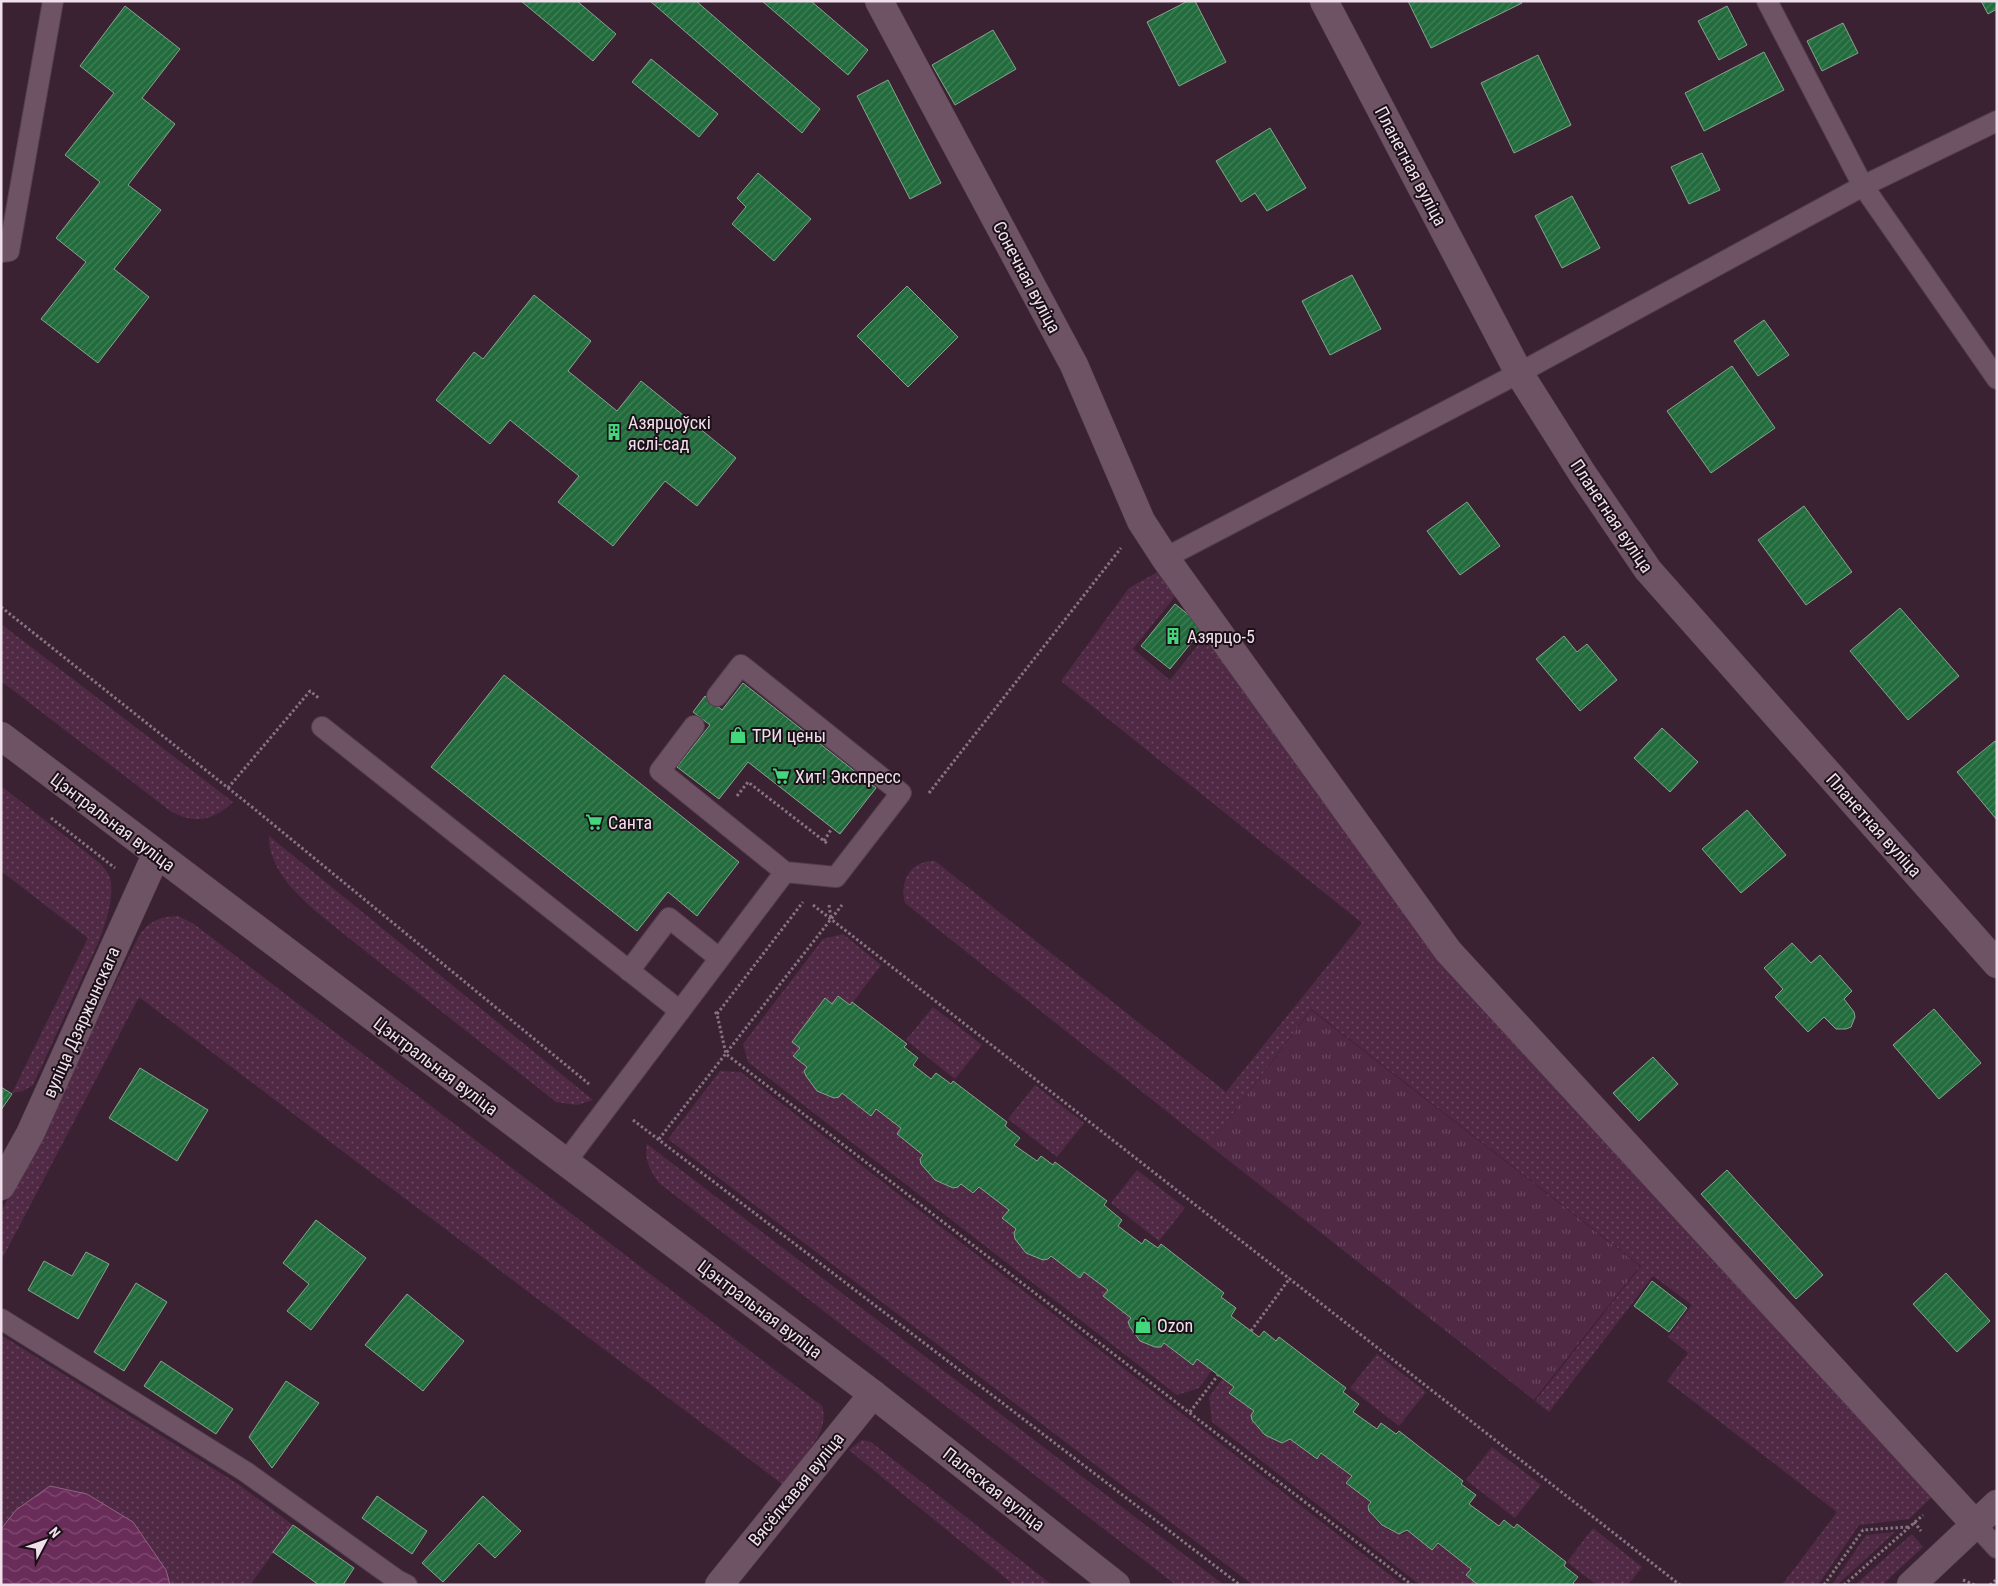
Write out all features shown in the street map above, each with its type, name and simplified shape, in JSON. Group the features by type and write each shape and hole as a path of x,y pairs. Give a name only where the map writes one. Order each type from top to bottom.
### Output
{"street":[{"name":"Сонечная вуліца","path":"879,1 1074,365 1141,522 1165,558 1448,951 1975,1524"},
{"name":"Планетная вуліца","path":"1324,1 1519,372 1582,472 1648,570 1997,964"},
{"name":"Цэнтральная вуліца","path":"1,736 564,1163 873,1394"},
{"name":"вуліца Дзяржынскага","path":"1,1186 30,1134 156,855"},
{"name":"Вясёлкавая вуліца","path":"719,1585 873,1394"},
{"name":"Палеская вуліца","path":"873,1394 1116,1585"},
{"path":"1911,1585 1997,1504"}],"lane":[{"path":"1,252 9,251 53,1"},
{"path":"1766,1 1863,186 1997,379"},
{"path":"1165,558 1519,372 1863,186 1997,121"},
{"path":"694,726 660,771 785,872 836,877 901,793 741,666 717,696"},
{"path":"322,727 680,1011"},
{"path":"564,1163 785,872"},
{"path":"629,971 669,918 720,958"},
{"path":"1,1319 246,1472 397,1580 407,1585"},
{"path":"1975,1524 1997,1548"}],"path":[{"path":"711,1021 840,854 748,782 737,797 732,794"},
{"path":"50,816 141,889"},
{"path":"824,840 832,828"},
{"path":"805,899 1680,1585"},
{"path":"717,1014 726,1054 1412,1585"},
{"path":"634,1122 640,1114"},
{"path":"1251,1331 1290,1278"},
{"path":"1190,1412 1218,1374"},
{"path":"1844,1585 1947,1493"},
{"path":"1824,1585 1863,1530 1909,1527"},
{"path":"1990,1585 1997,1579"},
{"path":"1964,1581 1975,1585"}],"green space":[{"path":"1161,570 1176,595 1133,649 1170,680 1205,636 1439,962 1933,1496 1909,1519 1859,1525 1818,1585 1782,1585 1837,1512 1667,1381 1688,1353 1668,1337 1692,1305 1653,1276 1549,1412 1535,1401 1641,1266 1311,1009 1209,1145 905,903 904,887 909,873 919,864 935,861 1226,1092 1362,923 1061,681 1129,588"},
{"path":"1,624 233,802 217,814 202,819 186,817 169,810 1,681"},
{"path":"1,786 101,864 110,877 111,885 110,902 104,928 33,1085 23,1091 12,1093 88,938 1,871"},
{"path":"269,836 593,1100 577,1105 556,1102 333,925 295,892 285,879 276,866"},
{"path":"178,916 194,924 822,1406 824,1416 818,1437 782,1484 139,997 1,1261 1,1212 140,934 148,925 156,920"},
{"path":"843,934 881,965 850,1006 833,1004 825,998 792,1042 800,1048 794,1057 807,1067 805,1071 817,1090 842,1093 871,1115 877,1108 901,1128 897,1134 924,1155 921,1164 935,1180 953,1189 961,1184 973,1194 979,1187 1009,1210 1003,1218 1017,1229 1014,1233 1015,1238 1043,1260 1049,1259 1051,1256 1080,1278 1085,1272 1108,1290 1104,1297 1131,1318 1129,1322 1130,1327 1140,1340 1150,1345 1161,1347 1164,1343 1192,1365 1198,1359 1212,1370 1199,1388 1177,1395 748,1062 743,1044 823,939"},
{"path":"933,1007 982,1045 955,1079 906,1040"},
{"path":"1311,1010 1640,1266 1534,1400 1209,1145"},
{"path":"720,1071 741,1072 1403,1585 1253,1585 668,1139"},
{"path":"1035,1085 1084,1123 1057,1157 1008,1119"},
{"path":"647,1144 1224,1585 1176,1585 659,1183 649,1165 646,1155"},
{"path":"1137,1170 1185,1208 1159,1241 1111,1203"},
{"path":"1,1335 238,1484 293,1525 250,1585 170,1585 166,1570 87,1494 50,1486 16,1510 1,1529"},
{"path":"1377,1354 1426,1392 1399,1426 1350,1388"},
{"path":"1223,1378 1233,1387 1229,1393 1254,1411 1251,1415 1259,1429 1282,1443 1290,1439 1316,1460 1322,1454 1351,1476 1345,1483 1370,1502 1367,1506 1377,1521 1393,1532 1404,1534 1407,1531 1432,1550 1438,1544 1470,1569 1466,1576 1478,1585 1420,1585 1212,1422 1209,1397"},
{"path":"862,1440 871,1442 1052,1585 1014,1585 849,1450"},
{"path":"1492,1447 1541,1485 1515,1518 1466,1480"},
{"path":"1593,1528 1642,1567 1628,1585 1597,1585 1567,1562"},
{"path":"1895,1532 1837,1585 1832,1585 1866,1535"},
{"path":"1912,1534 1923,1547 1882,1585 1855,1585"}],"water":[{"path":"50,1486 87,1494 133,1522 166,1570 170,1585 1,1585 1,1529 16,1510"}],"building":[{"path":"521,1 577,1 616,34 593,61"},
{"path":"650,1 696,1 820,109 802,133"},
{"path":"762,1 811,1 868,50 848,75"},
{"path":"1188,1 1195,1 1226,62 1179,86 1147,22"},
{"path":"1408,1 1521,1 1522,3 1431,48"},
{"path":"1981,1 1997,1 1997,9 1988,14"},
{"path":"125,6 180,49 142,98 175,124 128,185 161,210 114,269 149,297 98,363 41,319 86,262 56,238 100,182 65,155 114,93 80,66"},
{"path":"1727,6 1747,45 1719,60 1698,21"},
{"path":"1843,23 1858,53 1822,71 1807,41"},
{"path":"993,30 1016,69 955,105 932,65"},
{"path":"1764,52 1784,90 1704,131 1685,93"},
{"path":"1538,55 1571,125 1514,153 1481,83"},
{"path":"651,59 718,114 699,137 632,82"},
{"path":"888,80 941,183 910,199 857,96"},
{"path":"1270,128 1306,188 1267,211 1255,193 1241,202 1216,161"},
{"path":"1702,153 1720,190 1689,204 1671,167"},
{"path":"758,173 811,219 774,261 732,224 746,207 737,198"},
{"path":"1572,196 1600,248 1562,268 1535,216"},
{"path":"1352,275 1381,329 1330,355 1302,301"},
{"path":"907,286 958,337 908,387 857,336"},
{"name":"Азярцоўскі яслі-сад","path":"534,295 591,341 568,371 617,411 641,381 736,458 697,506 665,481 613,546 558,502 579,476 510,420 490,444 436,400 474,352 483,359"},
{"path":"1764,320 1789,355 1758,376 1734,341"},
{"path":"1732,366 1775,428 1711,473 1667,411"},
{"path":"1467,502 1500,546 1460,575 1427,531"},
{"path":"1804,506 1852,572 1806,605 1758,540"},
{"name":"Азярцо-5","path":"1175,604 1204,627 1170,669 1141,646"},
{"path":"1900,608 1959,676 1908,720 1850,651"},
{"path":"1564,636 1577,652 1587,644 1617,680 1580,711 1536,659"},
{"name":"Санта","path":"504,675 739,862 697,916 668,892 637,931 431,767"},
{"path":"743,683 876,788 840,834 748,762 719,799 677,767 710,725 693,712 705,696 722,710"},
{"path":"1662,728 1698,762 1670,792 1634,758"},
{"path":"1995,741 1997,743 1997,820 1957,772"},
{"path":"1747,810 1786,855 1741,893 1702,849"},
{"path":"1792,943 1811,963 1820,955 1852,991 1844,999 1854,1012 1855,1017 1851,1027 1836,1029 1824,1017 1808,1032 1775,997 1783,989 1764,968"},
{"path":"838,996 850,1005 852,1002 907,1044 904,1047 918,1058 913,1065 931,1079 936,1073 951,1084 953,1081 1007,1122 1005,1126 1020,1138 1014,1145 1037,1161 1041,1156 1053,1165 1055,1162 1107,1201 1104,1205 1122,1220 1118,1226 1142,1244 1145,1239 1158,1248 1161,1244 1224,1293 1221,1297 1236,1308 1231,1316 1259,1337 1264,1331 1276,1341 1279,1337 1346,1388 1343,1392 1359,1404 1353,1412 1377,1429 1381,1423 1396,1434 1399,1431 1463,1481 1461,1484 1476,1495 1469,1504 1499,1526 1504,1520 1514,1528 1517,1524 1566,1562 1564,1566 1578,1577 1573,1583 1575,1585 1478,1585 1466,1575 1471,1569 1438,1543 1432,1550 1407,1530 1399,1534 1382,1525 1369,1511 1368,1506 1371,1502 1346,1483 1352,1476 1321,1453 1317,1459 1290,1439 1282,1443 1265,1435 1252,1420 1251,1415 1254,1411 1229,1393 1234,1387 1197,1359 1193,1365 1164,1343 1161,1347 1155,1347 1140,1341 1128,1322 1131,1318 1103,1296 1108,1290 1084,1272 1080,1278 1051,1256 1043,1260 1026,1253 1015,1239 1014,1233 1016,1229 1002,1218 1009,1210 979,1187 973,1193 961,1184 953,1188 935,1180 921,1164 920,1159 923,1155 897,1134 901,1128 876,1109 871,1116 842,1093 839,1097 834,1098 817,1091 806,1076 804,1071 807,1067 793,1056 800,1048 792,1042 825,998 832,1004"},
{"path":"1934,1009 1981,1063 1939,1099 1893,1045"},
{"path":"1653,1057 1678,1084 1639,1121 1613,1093"},
{"path":"140,1068 208,1110 177,1161 109,1118"},
{"path":"1,1087 12,1094 1,1110"},
{"path":"1727,1170 1823,1275 1796,1299 1701,1194"},
{"path":"316,1220 366,1258 311,1330 287,1311 309,1284 283,1263"},
{"path":"86,1252 109,1264 78,1319 28,1290 44,1261 72,1276"},
{"path":"1946,1273 1990,1321 1957,1352 1913,1304"},
{"path":"1652,1281 1687,1308 1669,1332 1634,1306"},
{"path":"136,1283 167,1302 124,1371 94,1352"},
{"path":"407,1294 464,1341 423,1391 365,1345"},
{"path":"161,1361 233,1409 216,1434 144,1386"},
{"path":"286,1381 319,1403 272,1468 249,1437"},
{"path":"377,1496 427,1531 412,1554 362,1518"},
{"path":"483,1496 521,1531 495,1558 479,1543 443,1582 422,1563"},
{"path":"293,1525 354,1568 343,1585 319,1585 273,1552"}],"place":[{"name":"Азярцоўскі яслі-сад","path":"614,432"},
{"name":"Азярцо-5","path":"1173,636"},
{"name":"ТРИ цены","path":"738,735"},
{"name":"Хит! Экспресс","path":"781,776"},
{"name":"Санта","path":"594,822"},
{"name":"Ozon","path":"1143,1325"}]}
